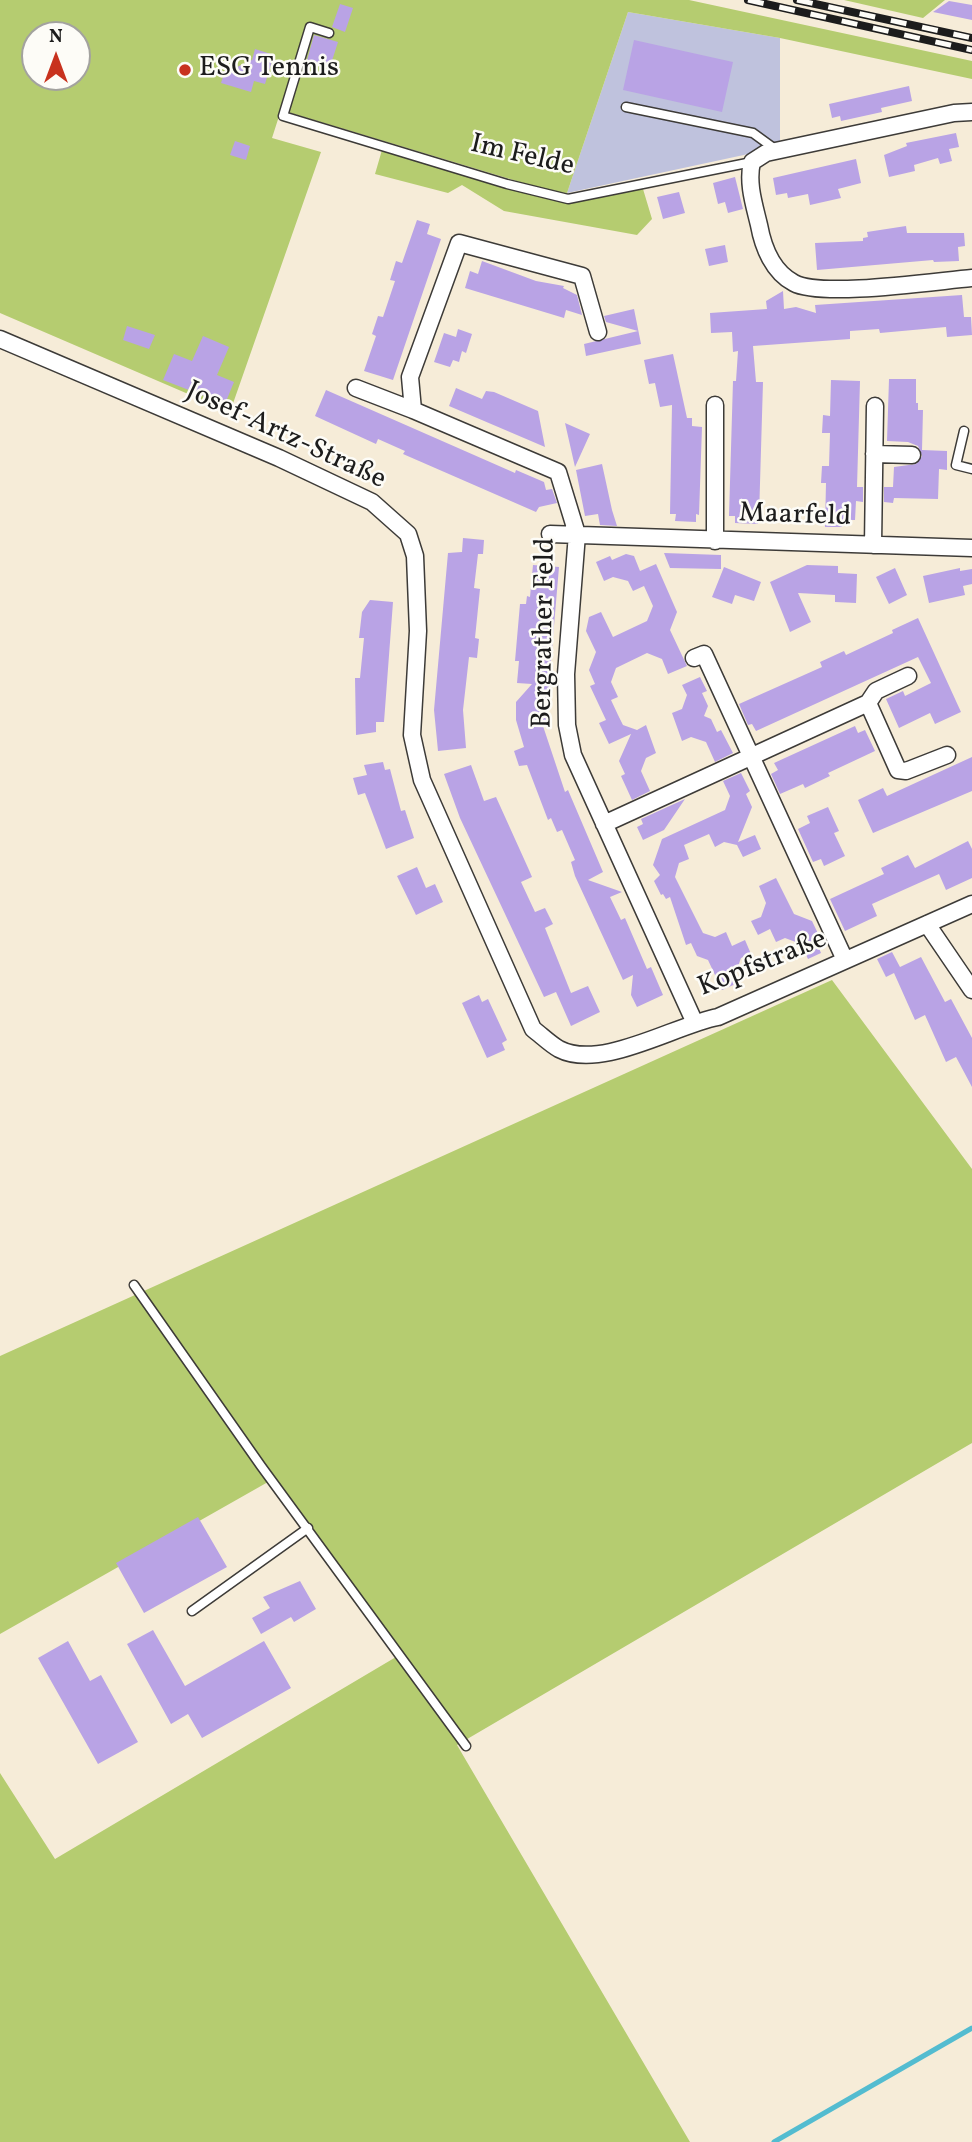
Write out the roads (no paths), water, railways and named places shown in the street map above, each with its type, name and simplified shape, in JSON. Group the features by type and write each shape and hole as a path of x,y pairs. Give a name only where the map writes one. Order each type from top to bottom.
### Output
{"street":[{"name":"Im Felde","path":"752,162 765,153 954,113 972,112"},
{"path":"752,162 749,173 761,236 770,259 780,272 795,284 842,288 972,278"},
{"path":"413,410 410,377 459,243 582,276 598,332"},
{"name":"Josef-Artz-Straße","path":"0,339 279,458 372,502 408,534 415,556 418,631 412,735 422,780 533,1029 559,1049 570,1052"},
{"name":"Bergrather Feld","path":"356,388 558,472 577,534 566,674 567,725 573,755 694,1021"},
{"name":"Maarfeld","path":"715,405 715,541"},
{"name":"Maarfeld","path":"873,545 875,406"},
{"path":"874,454 912,455"},
{"name":"Maarfeld","path":"550,534 972,548"},
{"path":"694,658 704,654 845,960"},
{"path":"604,824 868,703 876,691 908,676"},
{"path":"868,703 898,770 906,771 947,755"},
{"name":"Kopfstraße","path":"570,1052 601,1053 632,1047 694,1021 718,1017 972,904"},
{"path":"926,924 972,990"}],"lane":[{"name":"Im Felde","path":"329,33 310,27 283,116 507,184 568,199 752,162"},
{"path":"626,107 753,133 777,151"},
{"path":"964,431 956,465 972,469"},
{"path":"134,1285 466,1745"},
{"path":"192,1611 308,1528"}],"waterway":[{"path":"774,2142 972,2028"}],"railway":[{"path":"748,0 972,50"},
{"path":"797,0 972,38"}],"place":[{"name":"ESG Tennis","path":"185,70"}]}
